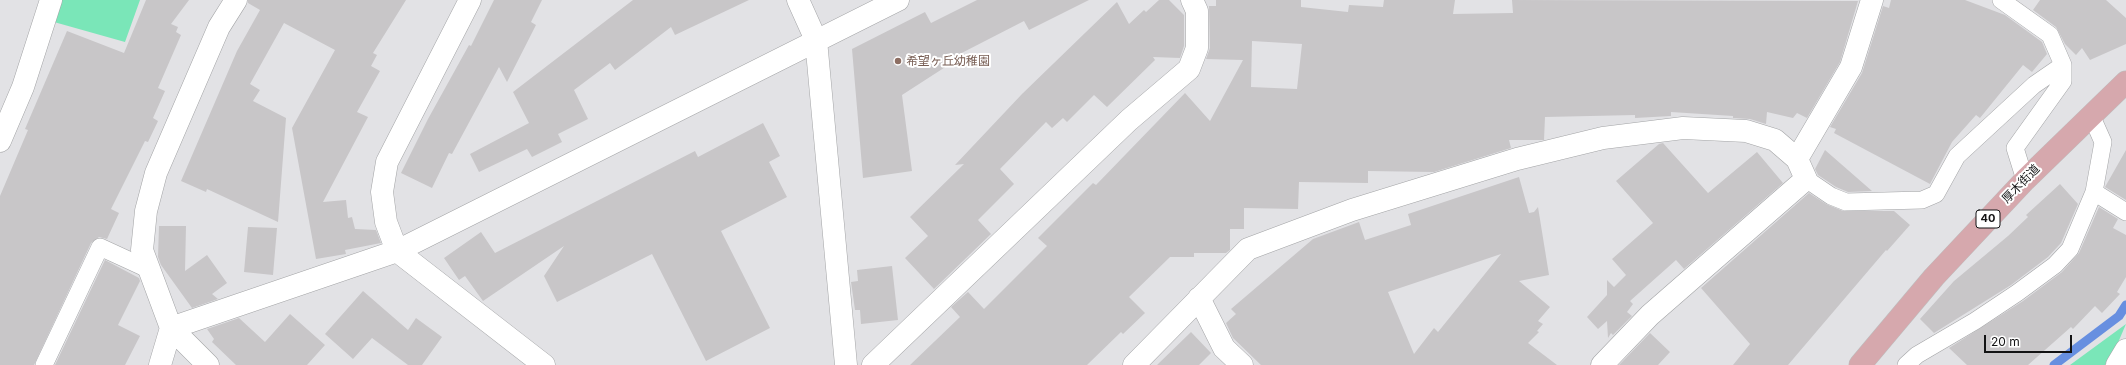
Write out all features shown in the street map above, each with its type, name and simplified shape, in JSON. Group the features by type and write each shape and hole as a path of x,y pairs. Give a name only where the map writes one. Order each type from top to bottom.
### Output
{"main road":[{"name":"厚木街道","path":"1860,365 1934,277 2025,180 2126,82"}],"street":[{"path":"0,141 24,87 51,0"},
{"path":"208,365 171,328 142,250 146,211 156,173 219,27 236,0"},
{"path":"470,0 387,162 382,192 386,222 397,251 544,365"},
{"path":"798,0 816,40 846,365"},
{"path":"171,328 397,251 898,0"},
{"path":"873,365 1129,120 1189,69 1197,48 1197,11 1192,0"},
{"path":"1796,159 1851,67 1872,0"},
{"path":"1134,365 1248,249 1352,210 1517,159 1604,138 1683,128 1746,131 1775,140 1796,159 1806,179 1650,315 1602,365"},
{"path":"1199,298 1224,348 1242,365"},
{"path":"160,365 171,328"},
{"path":"2117,365 2126,350"}],"lane":[{"path":"2001,0 2050,36 2063,65 2063,81 2015,148 2025,180"},
{"path":"1806,179 1831,196 1846,202 1922,200 1936,194 1957,156 2034,84 2063,65"},
{"path":"1906,365 1917,355 1975,321 2055,265 2070,249 2094,192 2103,142 2091,115"},
{"path":"2094,192 2126,212"},
{"path":"44,365 100,247 150,270"}],"green space":[{"path":"62,0 140,0 125,42 54,22"},
{"path":"2126,324 2117,345 2105,365 2070,365"}],"building":[{"path":"146,0 189,0 171,24 178,27 176,32 181,35 158,88 165,91 153,118 158,121 148,142 145,141 111,209 119,213 107,239 99,237 91,243 34,365 0,365 0,196 28,130 25,129 67,31 124,53"},
{"path":"248,0 406,0 373,53 377,55 371,66 380,71 357,112 368,117 323,202 346,200 348,218 352,217 355,229 376,230 381,243 345,250 346,254 316,259 292,128 335,50 284,23 250,84 260,90 253,101 286,118 278,222 207,189 206,192 181,181 237,51 260,10 248,3"},
{"path":"494,0 542,0 531,22 536,25 507,82 499,67 452,154 449,153 432,188 401,173 428,119 469,45 471,46"},
{"path":"633,0 749,0 675,35 671,27 615,70 610,63 574,90 588,119 558,134 562,142 532,157 527,149 479,172 470,154 529,123 513,92"},
{"path":"977,0 1089,0 1029,30 1024,21 948,60 950,64 902,95 912,171 863,178 852,49 925,12 931,23"},
{"path":"1159,0 1169,0 1184,15 1184,46 1180,58 1153,57 1155,60 1107,107 1094,95 1067,122 1063,118 1052,128 1046,122 1000,169 1014,184 978,220 991,234 934,289 905,258 928,236 910,217 964,164 955,165 1022,94 1117,2 1129,24 1144,10 1146,12"},
{"path":"1216,0 1301,0 1301,7 1348,12 1349,5 1383,7 1384,0 1455,0 1453,14 1513,13 1512,0 1858,1 1840,62 1807,118 1797,113 1793,118 1767,112 1766,124 1750,119 1733,118 1733,116 1671,112 1671,116 1635,118 1635,115 1545,117 1544,140 1509,140 1511,148 1434,172 1368,171 1368,183 1299,182 1298,209 1244,208 1244,229 1230,229 1230,250 1226,253 1194,253 1194,257 1170,257 1129,297 1145,313 1123,334 1121,332 1087,365 910,365 960,317 951,307 968,292 984,309 1047,246 1038,238 1093,183 1096,185 1185,93 1210,121 1243,60 1206,59 1210,48 1209,6 1216,6","holes":["1252,41 1302,44 1297,89 1251,87"]},
{"path":"1891,0 1965,0 2005,15 2042,42 2047,54 2032,72 2023,65 1980,118 1976,115 1952,142 1930,184 1834,133 1836,129 1830,127 1862,73 1883,6 1889,8"},
{"path":"2040,0 2106,0 2126,18 2126,44 2090,60 2082,48 2076,55 2065,44 2056,27 2033,10"},
{"path":"763,123 780,156 769,162 787,197 721,231 770,328 706,361 652,254 557,302 544,276 564,246 483,301 465,276 459,280 444,258 481,232 495,253 695,151 698,157"},
{"path":"1663,143 1708,193 1757,152 1783,183 1684,269 1676,260 1630,301 1633,304 1627,312 1632,316 1613,335 1611,333 1608,338 1607,321 1598,329 1587,317 1607,295 1607,280 1614,287 1626,275 1612,259 1653,223 1616,181 1659,144"},
{"path":"1825,150 1872,191 1848,192 1836,187 1818,175 1815,169"},
{"path":"2126,150 2126,200 2105,187"},
{"path":"1519,177 1529,213 1534,212 1538,207 1549,275 1519,281 1550,307 1538,321 1543,324 1537,331 1539,332 1528,343 1557,365 1261,365 1233,338 1226,323 1236,314 1231,309 1313,239 1359,222 1365,240 1411,225 1408,214","holes":["1501,254 1438,332 1434,328 1414,354 1388,292"]},
{"path":"2060,184 2078,204 2061,243 2048,257 2011,285 1934,333 1920,319 1954,281 2008,236 2028,217 2026,215"},
{"path":"1809,193 1826,204 1843,211 1894,211 1910,225 1887,251 1886,250 1788,365 1733,365 1750,344 1701,288"},
{"path":"2099,207 2118,219 2113,228 2126,235 2126,277 2117,292 2120,294 2102,313 2095,306 2073,329 2071,327 2028,365 1967,365 1949,348 2023,301 2062,272 2079,253"},
{"path":"159,226 186,226 185,271 207,255 227,283 212,294 218,299 192,308 161,265 158,257"},
{"path":"248,227 277,228 273,275 244,272"},
{"path":"105,260 139,278 140,281 118,325 140,336 125,365 55,365"},
{"path":"892,266 898,320 861,324 860,310 855,310 851,282 858,281 857,270"},
{"path":"363,291 408,330 416,318 442,337 422,365 408,365 372,338 353,359 325,334"},
{"path":"290,314 325,345 307,365 236,365 212,342 214,339 207,329 239,318 265,342"},
{"path":"1191,332 1211,353 1199,365 1157,365"},
{"path":"1650,333 1670,352 1658,365 1619,365"}],"waterway":[{"path":"2054,365 2119,316 2126,305"}],"place":[{"name":"希望ヶ丘幼稚園","path":"898,61"}]}
